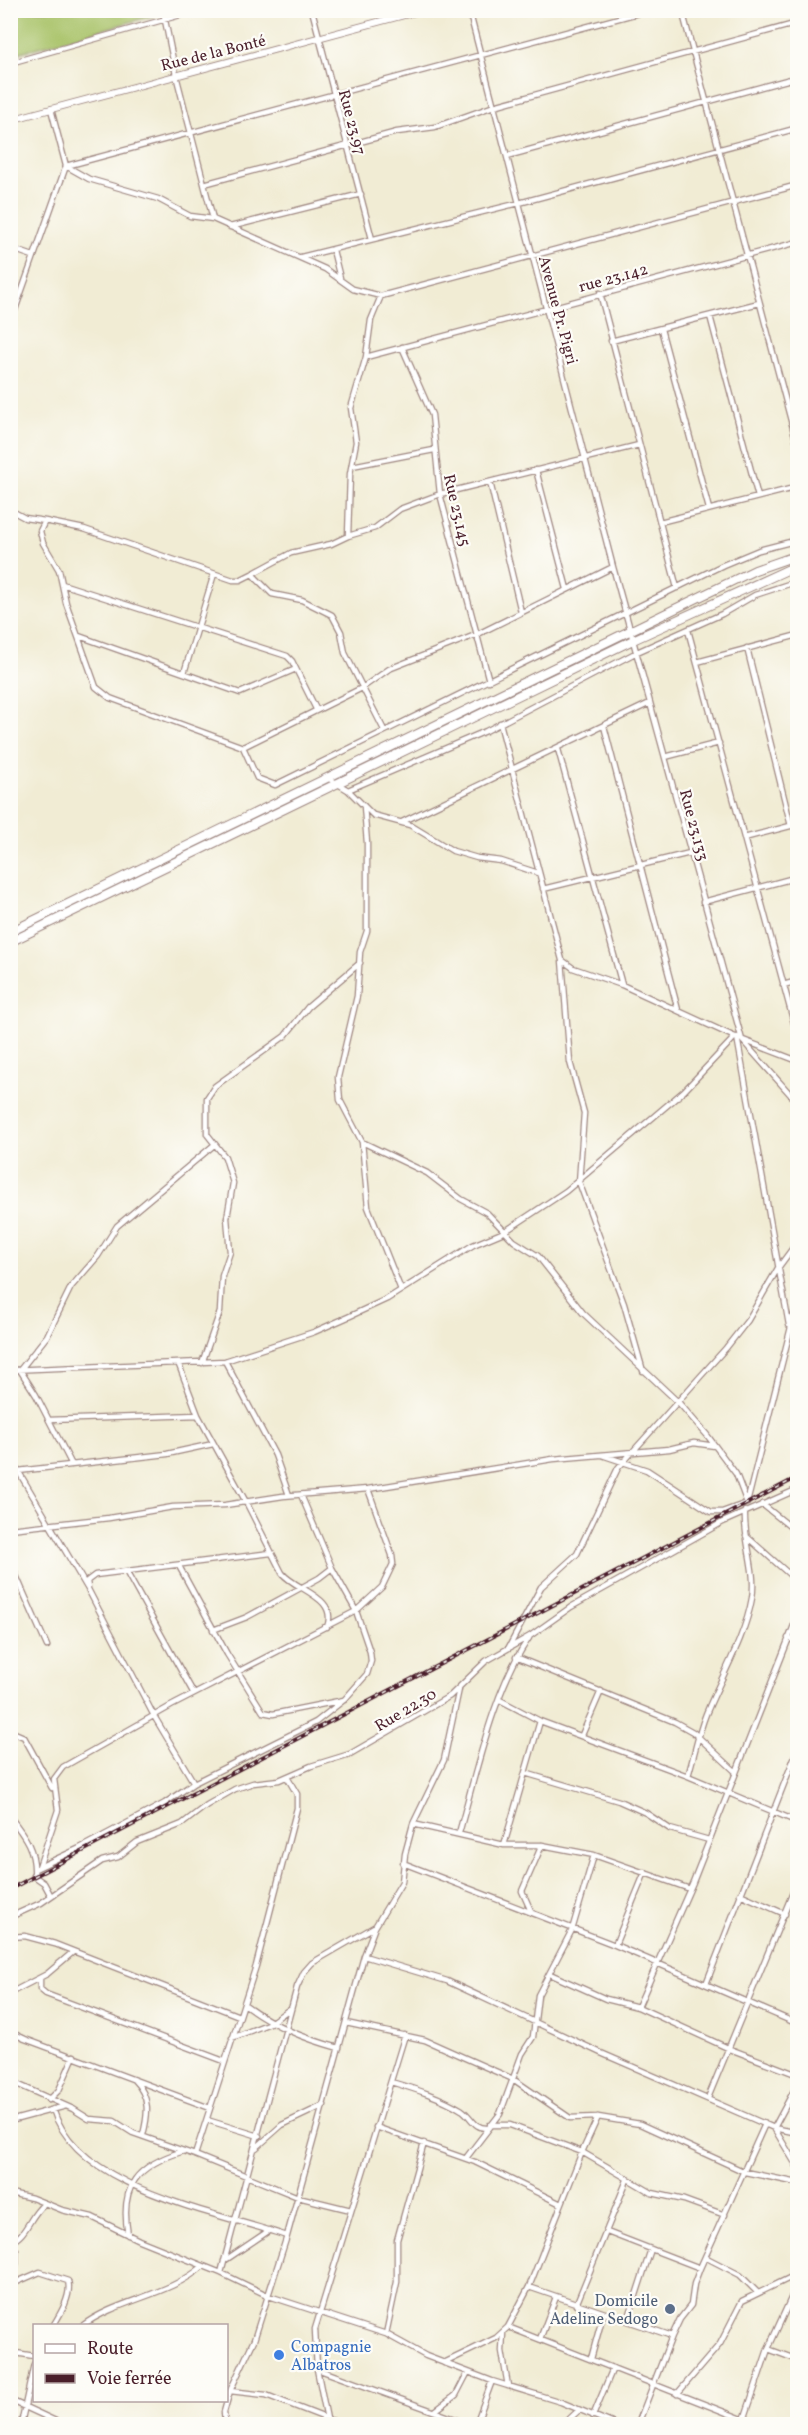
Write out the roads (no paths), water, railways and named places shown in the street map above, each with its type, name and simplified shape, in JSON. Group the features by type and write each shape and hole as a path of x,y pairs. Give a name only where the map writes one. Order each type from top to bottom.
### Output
{"main road":[{"path":"10,932 755,570 798,555"},
{"path":"10,942 633,640 798,565"}],"street":[{"path":"162,10 176,75 213,219"},
{"path":"10,63 198,10"},
{"name":"Rue 23.97","path":"312,10 332,94 372,239"},
{"name":"Rue de la Bonté","path":"10,120 423,10"},
{"name":"Avenue Pr. Pigri","path":"469,10 627,615"},
{"path":"66,166 649,10"},
{"path":"682,10 731,202 798,447"},
{"path":"204,184 396,132 435,127 494,106 798,23"},
{"path":"507,156 798,77"},
{"path":"10,324 66,166 51,109"},
{"path":"300,257 519,203 798,128"},
{"path":"66,166 89,179 158,198 190,216 213,219 300,257 340,278 353,289 381,296 798,185"},
{"path":"230,227 360,194"},
{"name":"rue 23.142","path":"366,357 798,242"},
{"path":"10,248 33,256"},
{"path":"333,250 340,278"},
{"path":"600,293 677,588"},
{"path":"348,536 352,466 356,442 351,408 366,357 371,320 381,296"},
{"path":"10,299 17,301"},
{"path":"611,341 759,303"},
{"path":"710,316 758,497"},
{"path":"661,329 709,509"},
{"name":"Rue 23.145","path":"402,347 432,415 440,494 489,681"},
{"path":"10,510 25,518 84,529 214,574 240,580 291,553 331,544 375,528 400,509 440,494 639,445"},
{"path":"352,466 434,450"},
{"path":"536,470 567,589"},
{"path":"490,482 521,612"},
{"path":"660,522 798,487"},
{"path":"45,521 40,531 41,539 57,565 66,603 93,680 103,693 243,747 257,778 275,784 627,615 742,557 798,540"},
{"path":"243,747 362,688 394,667 478,634 614,567"},
{"path":"184,673 214,574"},
{"path":"252,574 272,594 302,600 332,615 338,623 345,653 384,730"},
{"path":"348,790 500,723 637,652 722,614 755,595 798,581"},
{"path":"62,584 287,656 316,709"},
{"name":"Rue 23.133","path":"627,615 738,1038 789,1328"},
{"path":"688,630 797,1034"},
{"path":"79,636 243,693 296,669"},
{"path":"697,662 796,636 798,644"},
{"path":"747,648 791,826"},
{"path":"402,822 650,703"},
{"path":"500,723 562,960 570,1062 584,1113 579,1182 624,1304 644,1372"},
{"path":"604,726 678,1010"},
{"path":"664,757 718,743"},
{"path":"558,749 622,985"},
{"path":"328,778 348,790 381,819 402,822 453,851 469,857 501,861 538,873"},
{"path":"364,806 367,843 367,931 360,952 357,996 338,1077 340,1100 362,1142 368,1207 400,1290"},
{"path":"744,838 798,824"},
{"path":"543,889 690,853"},
{"path":"703,902 798,877"},
{"path":"562,960 573,968 622,985 738,1038 798,1061"},
{"path":"202,1363 220,1312 222,1276 230,1252 227,1218 232,1176 225,1157 207,1134 207,1098 215,1086 285,1035 308,1007 360,963"},
{"path":"783,985 798,981"},
{"path":"738,1038 798,1102"},
{"path":"10,1370 179,1365 225,1361 314,1332 400,1290 473,1245 504,1232 579,1182 684,1091 738,1038"},
{"path":"362,1142 426,1173 487,1213 504,1232 544,1262 577,1306 679,1403 736,1474 747,1503"},
{"path":"20,1370 47,1336 71,1287 98,1256 117,1226 214,1145"},
{"path":"509,1647 541,1587 577,1554 623,1463 635,1452 640,1442 679,1403 748,1320 778,1268 798,1241"},
{"path":"688,1776 705,1715 750,1604 753,1579 746,1536 745,1512 798,1299"},
{"path":"225,1361 275,1455 289,1495"},
{"path":"179,1365 198,1415 271,1553 286,1578 315,1596 328,1610 330,1617 327,1626"},
{"path":"20,1370 72,1465"},
{"path":"49,1420 198,1415"},
{"path":"10,1528 109,1518 173,1507 368,1489 553,1459 669,1449 694,1443 715,1446"},
{"path":"18,1471 167,1454 213,1444"},
{"path":"600,1455 647,1470 711,1512 722,1512 747,1503"},
{"path":"10,1457 89,1591 154,1716 194,1783"},
{"path":"51,1896 44,1882 34,1876 58,1810 54,1779 63,1767 194,1694 356,1611 382,1587 393,1564 390,1545 368,1489"},
{"name":"Rue 22.30","path":"10,1917 51,1896 89,1868 118,1857 137,1842 182,1824 207,1805 235,1789 287,1777 311,1766 350,1755 459,1689 486,1661 530,1636 571,1607 745,1512 798,1489"},
{"path":"37,1868 165,1803 194,1783 316,1722 345,1700 367,1674 371,1661 356,1611 332,1568 301,1495"},
{"path":"762,1504 798,1533"},
{"path":"746,1536 798,1582"},
{"path":"89,1591 87,1581 95,1575 128,1573 271,1553"},
{"path":"10,1562 47,1646"},
{"path":"179,1566 213,1630 265,1714 345,1700"},
{"path":"213,1630 247,1617 332,1568"},
{"path":"128,1573 194,1694"},
{"path":"638,2007 690,1889 798,1615"},
{"path":"459,1833 500,1700 516,1657 530,1636"},
{"path":"788,1638 798,1642"},
{"path":"516,1657 675,1722 699,1738 736,1772"},
{"path":"228,2398 248,2356 269,2296 364,1956 375,1926 399,1889 413,1824 444,1760 459,1689"},
{"path":"582,1735 601,1691"},
{"path":"500,1700 540,1720 688,1776 798,1822"},
{"path":"504,1845 540,1720"},
{"path":"10,1731 24,1737 54,1790"},
{"path":"706,1984 798,1748"},
{"path":"525,1773 619,1801 646,1813 670,1829 709,1840"},
{"path":"195,2155 256,1966 297,1808 297,1794 287,1777"},
{"path":"10,1817 28,1841 37,1868"},
{"path":"413,1824 504,1845 542,1845 594,1855 690,1889"},
{"path":"532,1912 522,1891 542,1845"},
{"path":"466,2158 502,2110 522,2054 533,2037 538,1995 572,1930 594,1855"},
{"path":"403,1863 615,1945 798,2024"},
{"path":"615,1945 645,1872"},
{"path":"708,2098 798,1880"},
{"path":"740,1894 785,1914"},
{"path":"221,2273 297,1987 312,1964 375,1926"},
{"path":"10,1937 21,1935 45,1940 238,2016"},
{"path":"10,1993 40,1978 73,1952"},
{"path":"364,1956 432,1975 600,2053 774,2128 798,2133"},
{"path":"550,1974 606,1999 638,2007 730,2049 798,2075"},
{"path":"40,1978 40,1989 46,1994 224,2061"},
{"path":"243,2004 270,2023 285,2030 305,2039 339,2048"},
{"path":"232,2038 270,2023 291,2007"},
{"path":"346,2023 424,2040 513,2079 570,2118 598,2117 640,2124 745,2172 798,2183"},
{"path":"10,2032 210,2108"},
{"path":"327,2419 317,2369 315,2336 405,2035"},
{"path":"49,2100 59,2090 74,2056"},
{"path":"132,2079 143,2091 147,2104 143,2135"},
{"path":"10,2081 89,2119 114,2121 130,2132 246,2175 298,2198 351,2210"},
{"path":"391,2082 453,2106 465,2113 478,2127 510,2125 542,2139 582,2152 652,2193 684,2200 725,2215"},
{"path":"774,2128 798,2083"},
{"path":"255,2148 282,2125 324,2105"},
{"path":"10,2123 66,2106"},
{"path":"53,2109 70,2140 107,2173 166,2199 287,2236"},
{"path":"444,2363 503,2333 508,2327 529,2287 598,2117"},
{"path":"207,2120 259,2136"},
{"path":"638,2424 672,2336 680,2319 691,2305 694,2284 700,2268 765,2124"},
{"path":"376,2127 466,2158 561,2204"},
{"path":"774,2128 798,2168"},
{"path":"386,2334 398,2282 397,2240 424,2143"},
{"path":"128,2235 125,2213 131,2184 155,2162 184,2151"},
{"path":"576,2305 627,2180"},
{"path":"10,2193 92,2217 269,2296 386,2334 444,2363 492,2382 579,2410 614,2424"},
{"path":"10,2274 18,2257 16,2250 10,2244 21,2236 30,2216 44,2204"},
{"path":"224,2261 270,2230"},
{"path":"607,2232 700,2268"},
{"path":"628,2320 651,2249"},
{"path":"705,2257 740,2275 757,2292"},
{"path":"83,2324 97,2314 179,2282 203,2266"},
{"path":"10,2285 40,2272 68,2281 69,2289 64,2306 54,2324"},
{"path":"677,2394 713,2354 742,2301 798,2274"},
{"path":"744,2420 768,2349 788,2300 798,2283"},
{"path":"529,2287 603,2315 628,2320 672,2336"},
{"path":"540,2339 556,2297"},
{"path":"591,2359 603,2315"},
{"path":"508,2327 755,2424"},
{"path":"503,2333 502,2351 508,2386"},
{"path":"768,2349 798,2361"},
{"path":"10,2352 33,2356"},
{"path":"594,2416 613,2368"},
{"path":"21,2424 33,2369"},
{"path":"317,2369 469,2424"},
{"path":"436,2424 437,2412 456,2395 468,2372"},
{"path":"476,2424 492,2382"},
{"path":"230,2391 266,2395 341,2424"},
{"path":"10,2400 62,2424"},
{"path":"225,2424 224,2412 227,2402"},
{"path":"564,2424 579,2410"}],"railway":[{"path":"10,1889 798,1477"}],"place":[{"name":"Domicile Adeline Sedogo","path":"670,2309"},
{"name":"Compagnie Albatros","path":"279,2355"}]}
